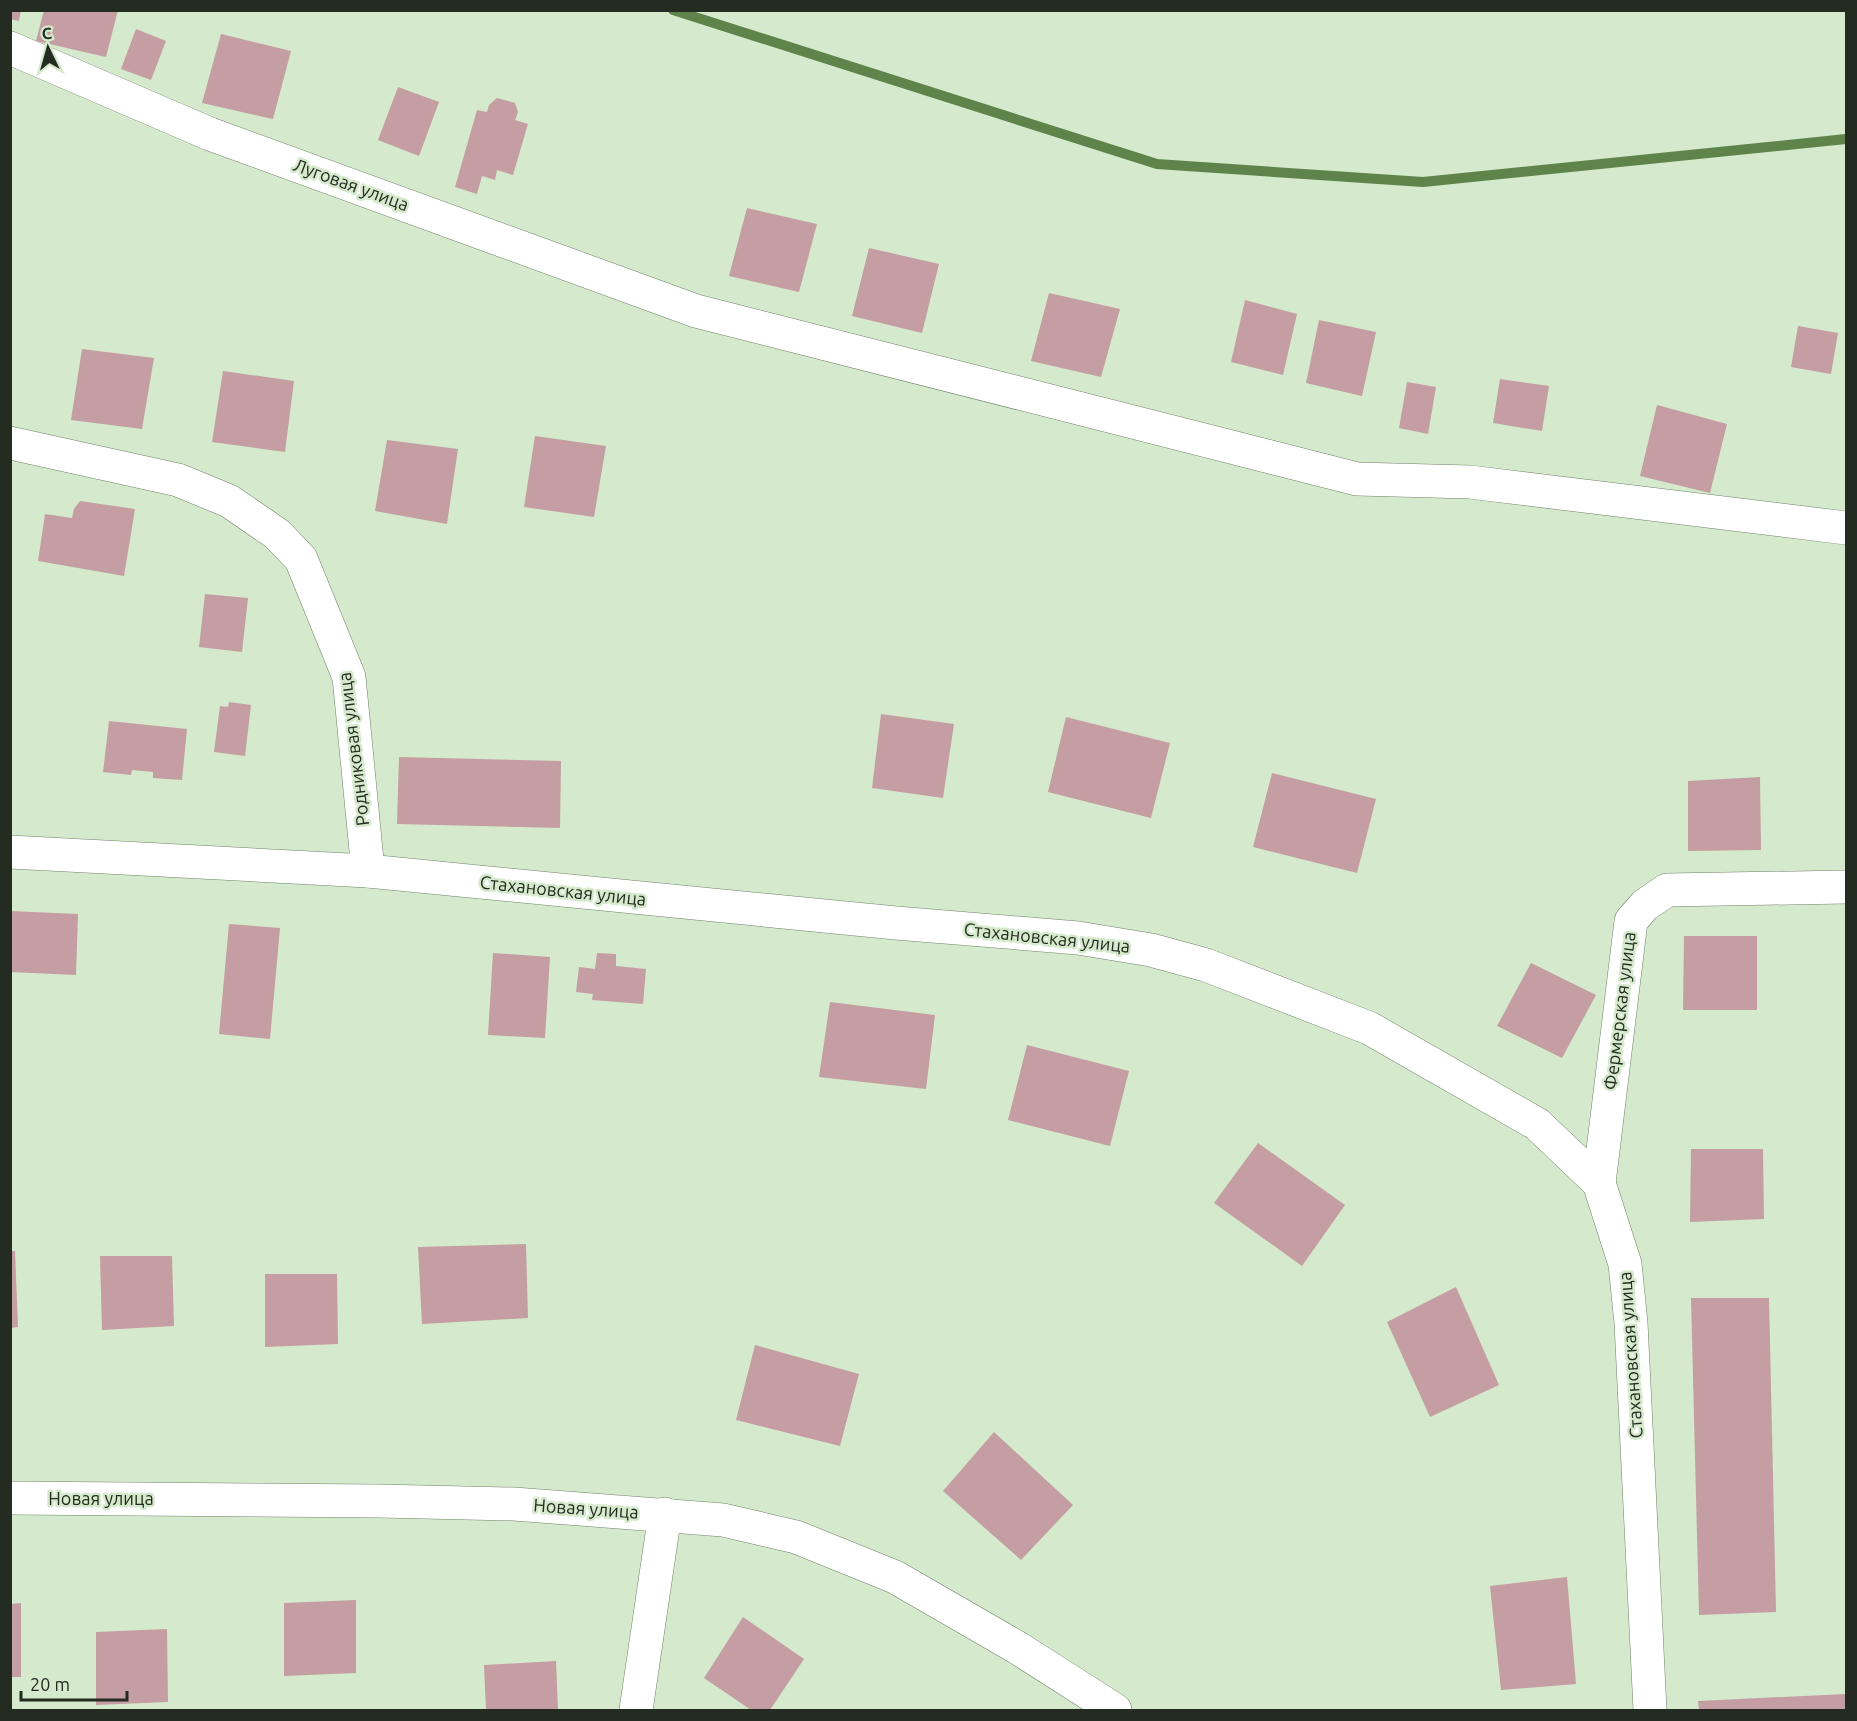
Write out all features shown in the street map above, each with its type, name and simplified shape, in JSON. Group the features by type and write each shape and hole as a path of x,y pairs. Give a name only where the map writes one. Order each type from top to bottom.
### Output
{"street":[{"name":"Луговая улица","path":"10,48 210,134 696,311 1358,479 1470,482 1846,528"},
{"name":"Родниковая улица","path":"10,443 178,480 229,501 277,534 301,559 349,677 368,871"},
{"name":"Стахановская улица","path":"10,852 368,871 884,922 1078,938 1151,950 1206,965 1370,1028 1538,1124 1599,1183 1625,1264 1650,1710"},
{"name":"Фермерская улица","path":"1599,1183 1631,921 1645,905 1667,890 1846,887"},
{"name":"Новая улица","path":"10,1498 514,1504 723,1520 796,1537 895,1577 1018,1648 1115,1710"},
{"path":"636,1710 665,1514"}],"building":[{"path":"10,10 21,10 19,21 10,19"},
{"path":"44,10 118,10 106,57 36,41"},
{"path":"136,29 166,41 151,80 121,69"},
{"path":"221,34 291,51 273,119 202,103"},
{"path":"398,87 439,102 419,156 378,140"},
{"path":"497,98 515,103 518,112 515,120 528,124 513,175 497,170 495,180 482,176 477,194 455,187 477,110 487,112 489,105"},
{"path":"747,208 817,224 799,292 729,276"},
{"path":"869,248 939,264 922,333 852,316"},
{"path":"1049,293 1120,309 1101,377 1031,361"},
{"path":"1245,300 1297,314 1283,375 1231,362"},
{"path":"1319,320 1376,332 1362,396 1306,383"},
{"path":"1798,326 1838,333 1831,374 1791,367"},
{"path":"82,349 154,358 142,429 71,420"},
{"path":"223,371 294,381 285,452 212,442"},
{"path":"1500,379 1549,386 1542,431 1493,423"},
{"path":"1407,382 1436,387 1428,434 1399,428"},
{"path":"1657,405 1727,424 1710,493 1640,476"},
{"path":"535,436 606,446 594,517 524,507"},
{"path":"387,440 458,449 447,524 375,511"},
{"path":"80,501 135,509 124,576 38,561 45,514 72,518 74,509"},
{"path":"205,594 248,598 242,652 199,647"},
{"path":"229,702 251,705 245,756 214,752 220,706 228,707"},
{"path":"881,714 954,724 943,798 872,788"},
{"path":"1066,717 1170,743 1151,818 1048,792"},
{"path":"109,721 187,729 182,780 153,778 153,772 132,770 131,775 103,772"},
{"path":"399,757 561,761 560,828 397,824"},
{"path":"1272,773 1376,799 1357,873 1253,847"},
{"path":"1760,777 1761,850 1688,851 1688,781"},
{"path":"10,911 78,914 76,975 10,972"},
{"path":"229,924 280,928 270,1039 219,1034"},
{"path":"1684,936 1757,936 1757,1010 1683,1010"},
{"path":"493,953 550,957 545,1038 488,1035"},
{"path":"597,953 616,954 616,966 646,969 643,1004 592,1000 593,994 576,992 579,967 595,969"},
{"path":"1531,963 1596,995 1562,1058 1497,1026"},
{"path":"830,1002 935,1015 926,1089 819,1077"},
{"path":"1027,1045 1129,1071 1110,1146 1008,1120"},
{"path":"1258,1143 1345,1205 1302,1266 1214,1203"},
{"path":"1691,1149 1763,1149 1764,1219 1690,1222"},
{"path":"526,1244 528,1318 422,1324 418,1247"},
{"path":"10,1251 15,1251 18,1327 10,1328"},
{"path":"100,1256 172,1256 174,1326 102,1330"},
{"path":"265,1274 337,1274 338,1344 265,1347"},
{"path":"1456,1287 1499,1385 1430,1417 1387,1322"},
{"path":"1691,1298 1769,1298 1776,1612 1699,1615"},
{"path":"755,1345 859,1374 840,1446 736,1420"},
{"path":"994,1432 1073,1505 1021,1560 943,1491"},
{"path":"1567,1577 1576,1684 1501,1690 1490,1586"},
{"path":"356,1600 356,1673 284,1676 284,1603"},
{"path":"21,1603 21,1677 10,1677 10,1604"},
{"path":"743,1617 804,1659 770,1710 751,1710 704,1678"},
{"path":"167,1629 168,1702 96,1705 96,1632"},
{"path":"556,1661 558,1710 486,1710 484,1665"},
{"path":"1846,1694 1846,1710 1699,1710 1698,1701"}],"waterway":[{"path":"673,10 1157,164 1423,182 1846,139"}]}
